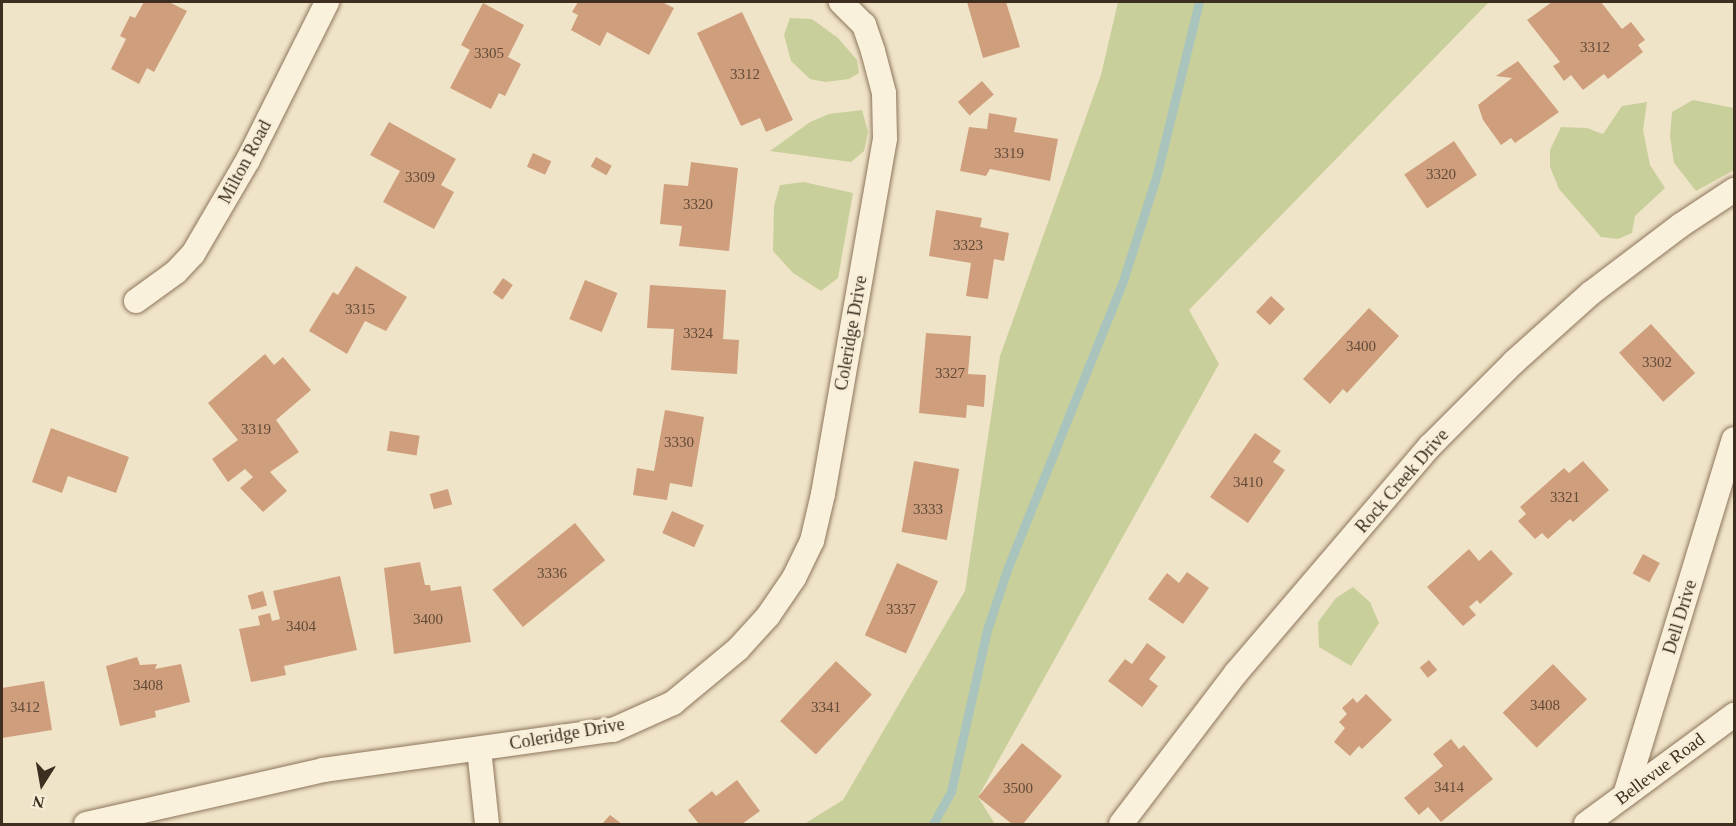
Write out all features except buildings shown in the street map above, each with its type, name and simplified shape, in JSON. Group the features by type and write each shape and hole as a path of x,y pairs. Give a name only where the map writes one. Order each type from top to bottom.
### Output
{"street":[{"name":"Milton Road","path":"136,302 176,272 193,254 248,160 327,2"},
{"name":"Coleridge Drive","path":"86,825 323,770 613,730 673,703 738,649 768,616 794,578 812,541 824,494 885,138 884,93 873,51 864,25 842,2"},
{"name":"Rock Creek Drive","path":"1120,825 1236,673 1430,446 1514,362 1592,293 1681,225 1734,190"},
{"name":"Dell Drive","path":"1625,795 1734,439"},
{"name":"Bellevue Road","path":"1586,825 1734,715"},
{"path":"478,749 487,825"}],"green space":[{"path":"1118,2 1489,2 1189,310 1219,364 978,797 995,824 804,824 843,800 965,591 1000,356 1101,75"},
{"path":"790,18 812,19 838,38 857,60 859,73 849,79 825,82 810,79 791,61 784,35"},
{"path":"1693,100 1734,108 1734,170 1696,191 1674,163 1670,136 1672,112"},
{"path":"1647,102 1643,130 1650,165 1665,188 1635,216 1632,233 1618,239 1601,237 1559,189 1550,167 1550,150 1561,127 1587,128 1603,134 1622,106"},
{"path":"862,110 868,132 864,151 851,162 770,151 810,122 829,114"},
{"path":"804,182 853,193 838,278 821,291 793,273 773,251 774,206 780,185"},
{"path":"1353,587 1370,602 1379,623 1351,666 1319,647 1318,622 1336,598"}],"waterway":[{"path":"933,824 951,791 987,630 1008,567 1123,281 1157,174 1199,2"}]}
